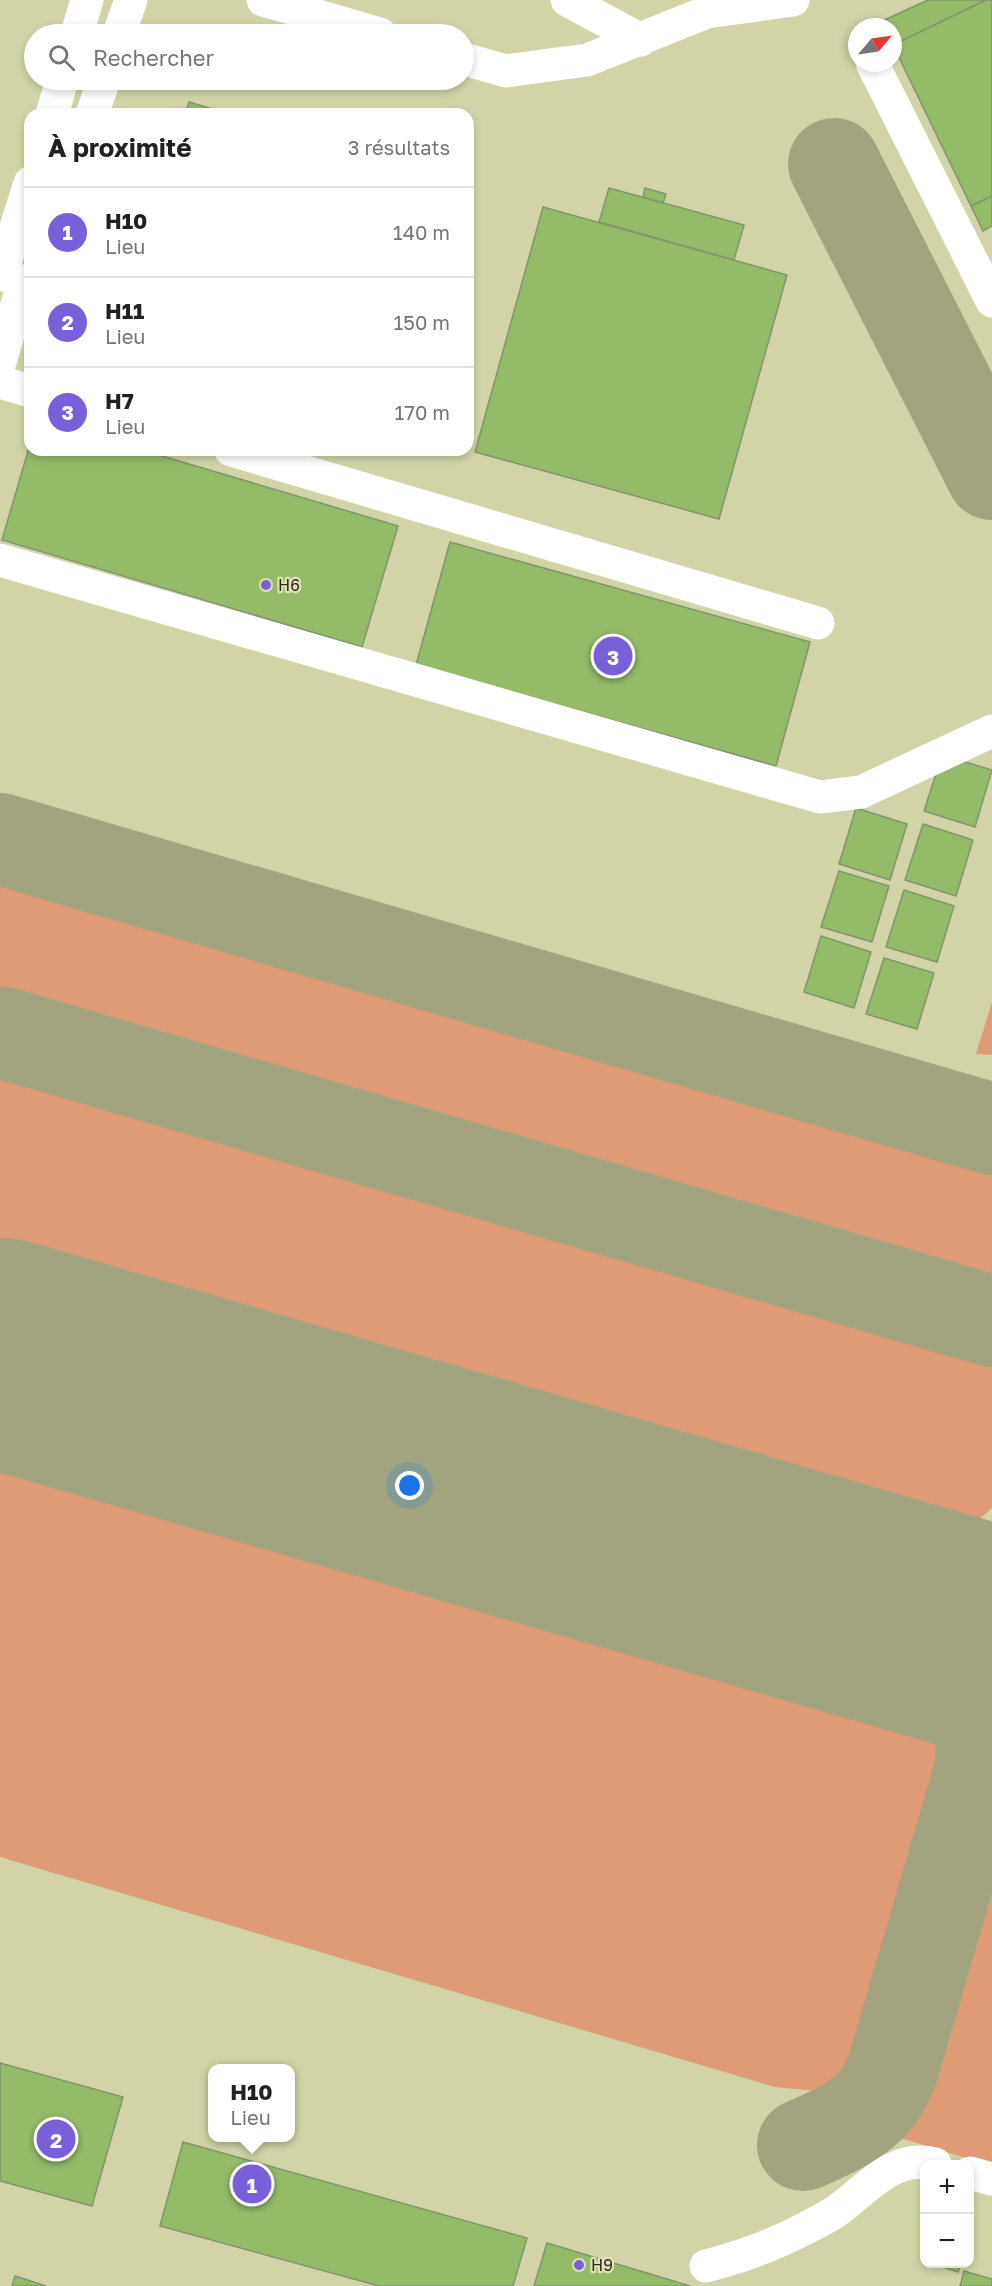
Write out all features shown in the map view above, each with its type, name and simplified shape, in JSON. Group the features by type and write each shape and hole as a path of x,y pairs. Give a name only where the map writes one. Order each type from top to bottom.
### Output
{"lane":[{"path":"80,24 87,0"},
{"path":"123,24 131,0"},
{"path":"263,0 346,24"},
{"path":"567,0 640,40"},
{"path":"474,62 506,71 587,60 640,40 717,6 793,0"},
{"path":"877,72 992,301"},
{"path":"54,108 60,90"},
{"path":"94,108 100,90"},
{"path":"0,362 24,219"},
{"path":"0,382 24,389"},
{"path":"251,456 818,623"},
{"path":"0,560 820,797 861,792 992,731"},
{"path":"706,2266 744,2256 808,2227 840,2208 866,2186 894,2168 920,2162"},
{"path":"974,2174 992,2179"}],"shaded area":[{"path":"0,862 992,1148 992,1293 0,1009"},
{"path":"992,1002 992,1055 976,1054"},
{"path":"0,1054 982,1345 992,1353 992,1508 968,1529 926,1540 0,1271"},
{"path":"0,1434 908,1700 943,1736 954,1776 875,2047 837,2093 775,2087 0,1857"},
{"path":"992,1810 992,2163 976,2161 900,2138"}],"building":[{"path":"928,0 986,0 902,41 902,18 889,18"},
{"path":"986,0 992,0 992,196 971,206 902,64 902,41"},
{"path":"189,102 209,108 187,108"},
{"path":"609,188 744,225 734,260 599,222"},
{"path":"645,188 666,194 663,203 643,197"},
{"path":"992,196 992,226 983,231 971,206"},
{"path":"543,207 787,275 719,519 475,452"},
{"name":"H6","path":"26,456 162,456 398,526 362,647 2,540"},
{"path":"450,542 810,642 776,766 416,665"},
{"path":"942,755 992,770 975,827 924,811"},
{"path":"856,808 907,824 890,880 839,864"},
{"path":"923,824 973,840 956,896 905,880"},
{"path":"839,871 889,886 872,942 821,927"},
{"path":"904,890 954,906 937,962 886,947"},
{"path":"821,936 871,952 854,1008 804,992"},
{"path":"884,958 934,973 917,1029 866,1014"},
{"path":"0,2063 123,2097 92,2206 0,2181"},
{"path":"183,2142 527,2238 513,2286 379,2286 160,2226"},
{"name":"H9","path":"547,2243 690,2286 534,2286"},
{"path":"945,2268 960,2268 958,2272"},
{"path":"964,2271 992,2279 992,2286 960,2286"},
{"path":"15,2276 46,2286 12,2286"}],"taxiway":[{"path":"834,164 992,474"},
{"path":"0,839 992,1129"},
{"path":"0,1032 992,1321"},
{"path":"881,1609 954,1591 992,1568"},
{"path":"803,2145 842,2127 860,2115 878,2097 892,2071 981,1767 982,1723 970,1692 949,1664 919,1633 881,1609"}],"runway":[{"path":"0,1353 992,1641"}],"place":[{"name":"H6","path":"266,585"},
{"name":"H7","path":"613,656"},
{"name":"H11","path":"56,2139"},
{"name":"H10","path":"252,2184"},
{"name":"H9","path":"579,2265"}]}
